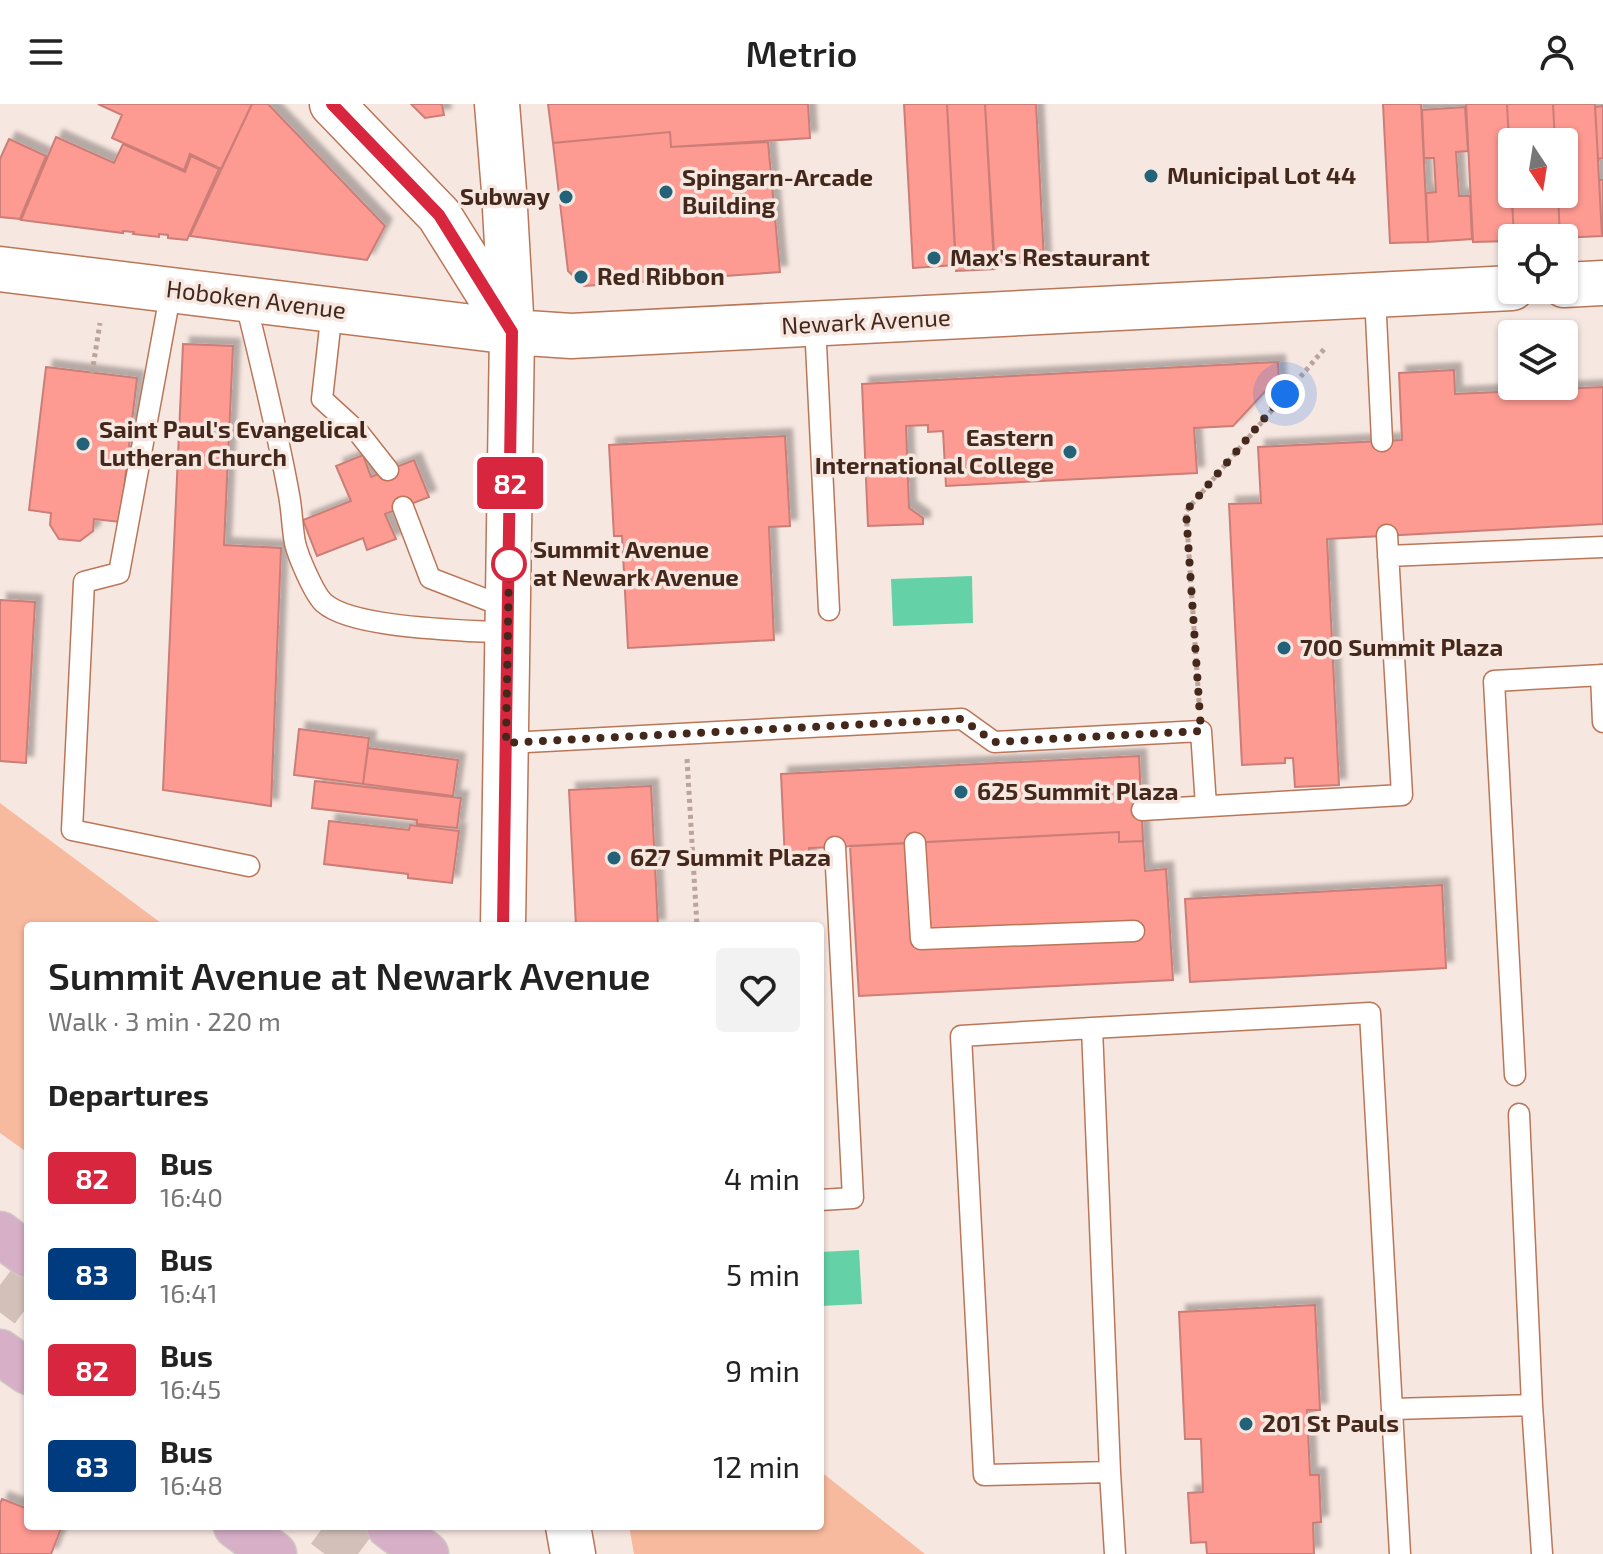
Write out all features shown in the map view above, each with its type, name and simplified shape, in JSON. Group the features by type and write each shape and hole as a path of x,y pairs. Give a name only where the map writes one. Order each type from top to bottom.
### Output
{"main road":[{"path":"332,104 439,215 512,332"},
{"path":"497,104 512,332 503,922"},
{"name":"Hoboken Avenue","path":"0,269 512,332"},
{"path":"1578,284 1603,283"},
{"name":"Newark Avenue","path":"512,332 600,336 1498,289"},
{"path":"0,1234 24,1252"},
{"path":"0,1352 24,1369"},
{"path":"241,1530 274,1554"},
{"path":"394,1530 426,1554"},
{"path":"569,1530 573,1554"}],"lane":[{"path":"171,290 119,573 84,582 72,830 249,866"},
{"path":"1375,295 1382,441"},
{"path":"245,299 290,499 295,544 306,574 322,602 338,612 367,621 448,629 508,620"},
{"path":"332,310 322,399 358,432 388,470"},
{"path":"815,324 829,610"},
{"path":"403,507 430,578 508,620"},
{"path":"1142,810 1402,795 1387,546 1603,547"},
{"path":"1515,1075 1494,681 1602,675 1603,722"},
{"path":"506,743 962,719 994,742 1201,731 1206,806"},
{"path":"915,843 921,939 1134,931"},
{"path":"824,1200 853,1198 835,847"},
{"path":"1110,1472 984,1475 961,1036 1370,1013 1400,1554"},
{"path":"1092,1028 1115,1554"},
{"path":"1519,1114 1542,1554"},
{"path":"1393,1409 1532,1405"}],"path":[{"path":"92,373 100,323"},
{"path":"1201,731 1186,511 1325,348"},
{"path":"686,734 697,922"}],"shaded area":[{"path":"972,576 973,623 893,626 891,579"},
{"path":"0,803 160,922 24,922 24,1150 0,1133"},
{"path":"859,1250 862,1304 824,1306 824,1252"},
{"path":"824,1474 925,1554 634,1554 630,1530 824,1530"}],"building":[{"path":"98,104 252,104 221,169 190,154 184,170 112,138 122,115"},
{"path":"252,104 268,104 385,226 367,260 190,236"},
{"path":"411,104 442,104 444,115 425,118"},
{"path":"548,104 808,104 810,138 671,147 670,132 553,143"},
{"path":"904,104 947,104 956,265 913,268"},
{"path":"947,104 985,104 995,269 956,271"},
{"path":"985,104 1036,104 1044,261 994,265"},
{"path":"1383,104 1421,104 1428,242 1390,243"},
{"path":"1466,104 1507,104 1508,128 1498,128 1498,208 1512,208 1513,224 1498,224 1498,241 1473,242"},
{"path":"1507,104 1553,104 1554,128 1508,128"},
{"path":"1553,104 1595,104 1602,236 1578,237 1578,224 1559,224 1559,208 1578,208 1578,128 1554,128"},
{"path":"1603,106 1603,158 1598,159 1595,107"},
{"path":"1465,107 1468,151 1456,152 1459,196 1470,196 1472,239 1428,242 1426,193 1436,192 1434,158 1424,158 1422,110"},
{"name":"Spingarn-Arcade Building","path":"670,132 671,147 768,142 780,272 584,286 568,271 553,143"},
{"path":"56,137 114,163 123,144 185,172 191,156 219,169 187,240 168,238 168,235 159,234 159,237 21,220"},
{"path":"9,139 46,156 20,219 0,217 0,159"},
{"path":"1599,180 1603,180 1603,236 1602,236"},
{"path":"1512,208 1559,208 1559,224 1513,224"},
{"path":"183,344 233,346 224,545 281,548 271,806 163,790"},
{"name":"Eastern International College","path":"1278,362 1279,384 1271,385 1233,426 1194,428 1197,473 946,486 943,431 928,432 928,425 906,426 909,508 923,518 923,524 868,526 862,384"},
{"name":"Saint Paul's Evangelical Lutheran Church","path":"46,367 137,378 120,522 94,519 93,531 80,541 59,539 50,525 51,513 29,510"},
{"name":"700 Summit Plaza","path":"1454,370 1455,394 1498,392 1498,400 1578,400 1578,388 1603,387 1603,524 1327,539 1339,785 1295,787 1293,758 1285,758 1285,763 1242,765 1229,504 1261,503 1258,447 1402,440 1399,373"},
{"path":"785,436 790,526 769,527 774,640 628,648 622,536 614,536 609,445"},
{"path":"363,455 371,477 414,460 429,497 385,514 396,539 367,550 363,538 317,556 303,520 351,501 336,466"},
{"path":"0,600 35,602 26,763 0,761"},
{"path":"299,729 369,738 363,784 294,775"},
{"path":"368,748 458,760 453,796 363,784"},
{"name":"625 Summit Plaza","path":"1139,756 1143,841 1119,842 1119,832 809,848 809,859 785,860 781,774"},
{"path":"315,781 461,798 457,828 417,824 417,820 312,808"},
{"name":"627 Summit Plaza","path":"651,786 658,922 576,922 569,790"},
{"path":"329,821 409,830 410,825 459,831 452,883 408,878 408,874 324,864"},
{"path":"1119,832 1119,842 1143,841 1145,871 1166,869 1173,980 859,996 850,846"},
{"path":"1442,885 1446,968 1190,982 1185,899"},
{"name":"201 St Pauls","path":"1315,1305 1320,1410 1307,1410 1310,1475 1319,1475 1321,1522 1313,1523 1314,1554 1207,1554 1206,1542 1191,1543 1188,1493 1203,1492 1201,1439 1185,1439 1179,1312"},
{"path":"2,1499 24,1507 24,1530 60,1530 51,1554 0,1554"}],"tunnel":[{"path":"0,1285 24,1303"},
{"path":"329,1530 362,1554"}],"bus line":[{"name":"82","path":"332,104 439,215 512,332 503,922"}],"place":[{"name":"Municipal Lot 44","path":"1151,176"},
{"name":"Spingarn-Arcade Building","path":"666,192"},
{"name":"Subway","path":"566,197"},
{"name":"Max's Restaurant","path":"934,258"},
{"name":"Red Ribbon","path":"581,277"},
{"name":"Saint Paul's Evangelical Lutheran Church","path":"83,444"},
{"name":"Eastern International College","path":"1070,452"},
{"name":"Summit Avenue at Newark Avenue","path":"509,564"},
{"name":"700 Summit Plaza","path":"1284,648"},
{"name":"625 Summit Plaza","path":"961,792"},
{"name":"627 Summit Plaza","path":"614,858"},
{"name":"201 St Pauls","path":"1246,1424"}],"route":[{"path":"509,564 506,743 962,719 994,742 1201,731 1186,511 1285,394"}]}
